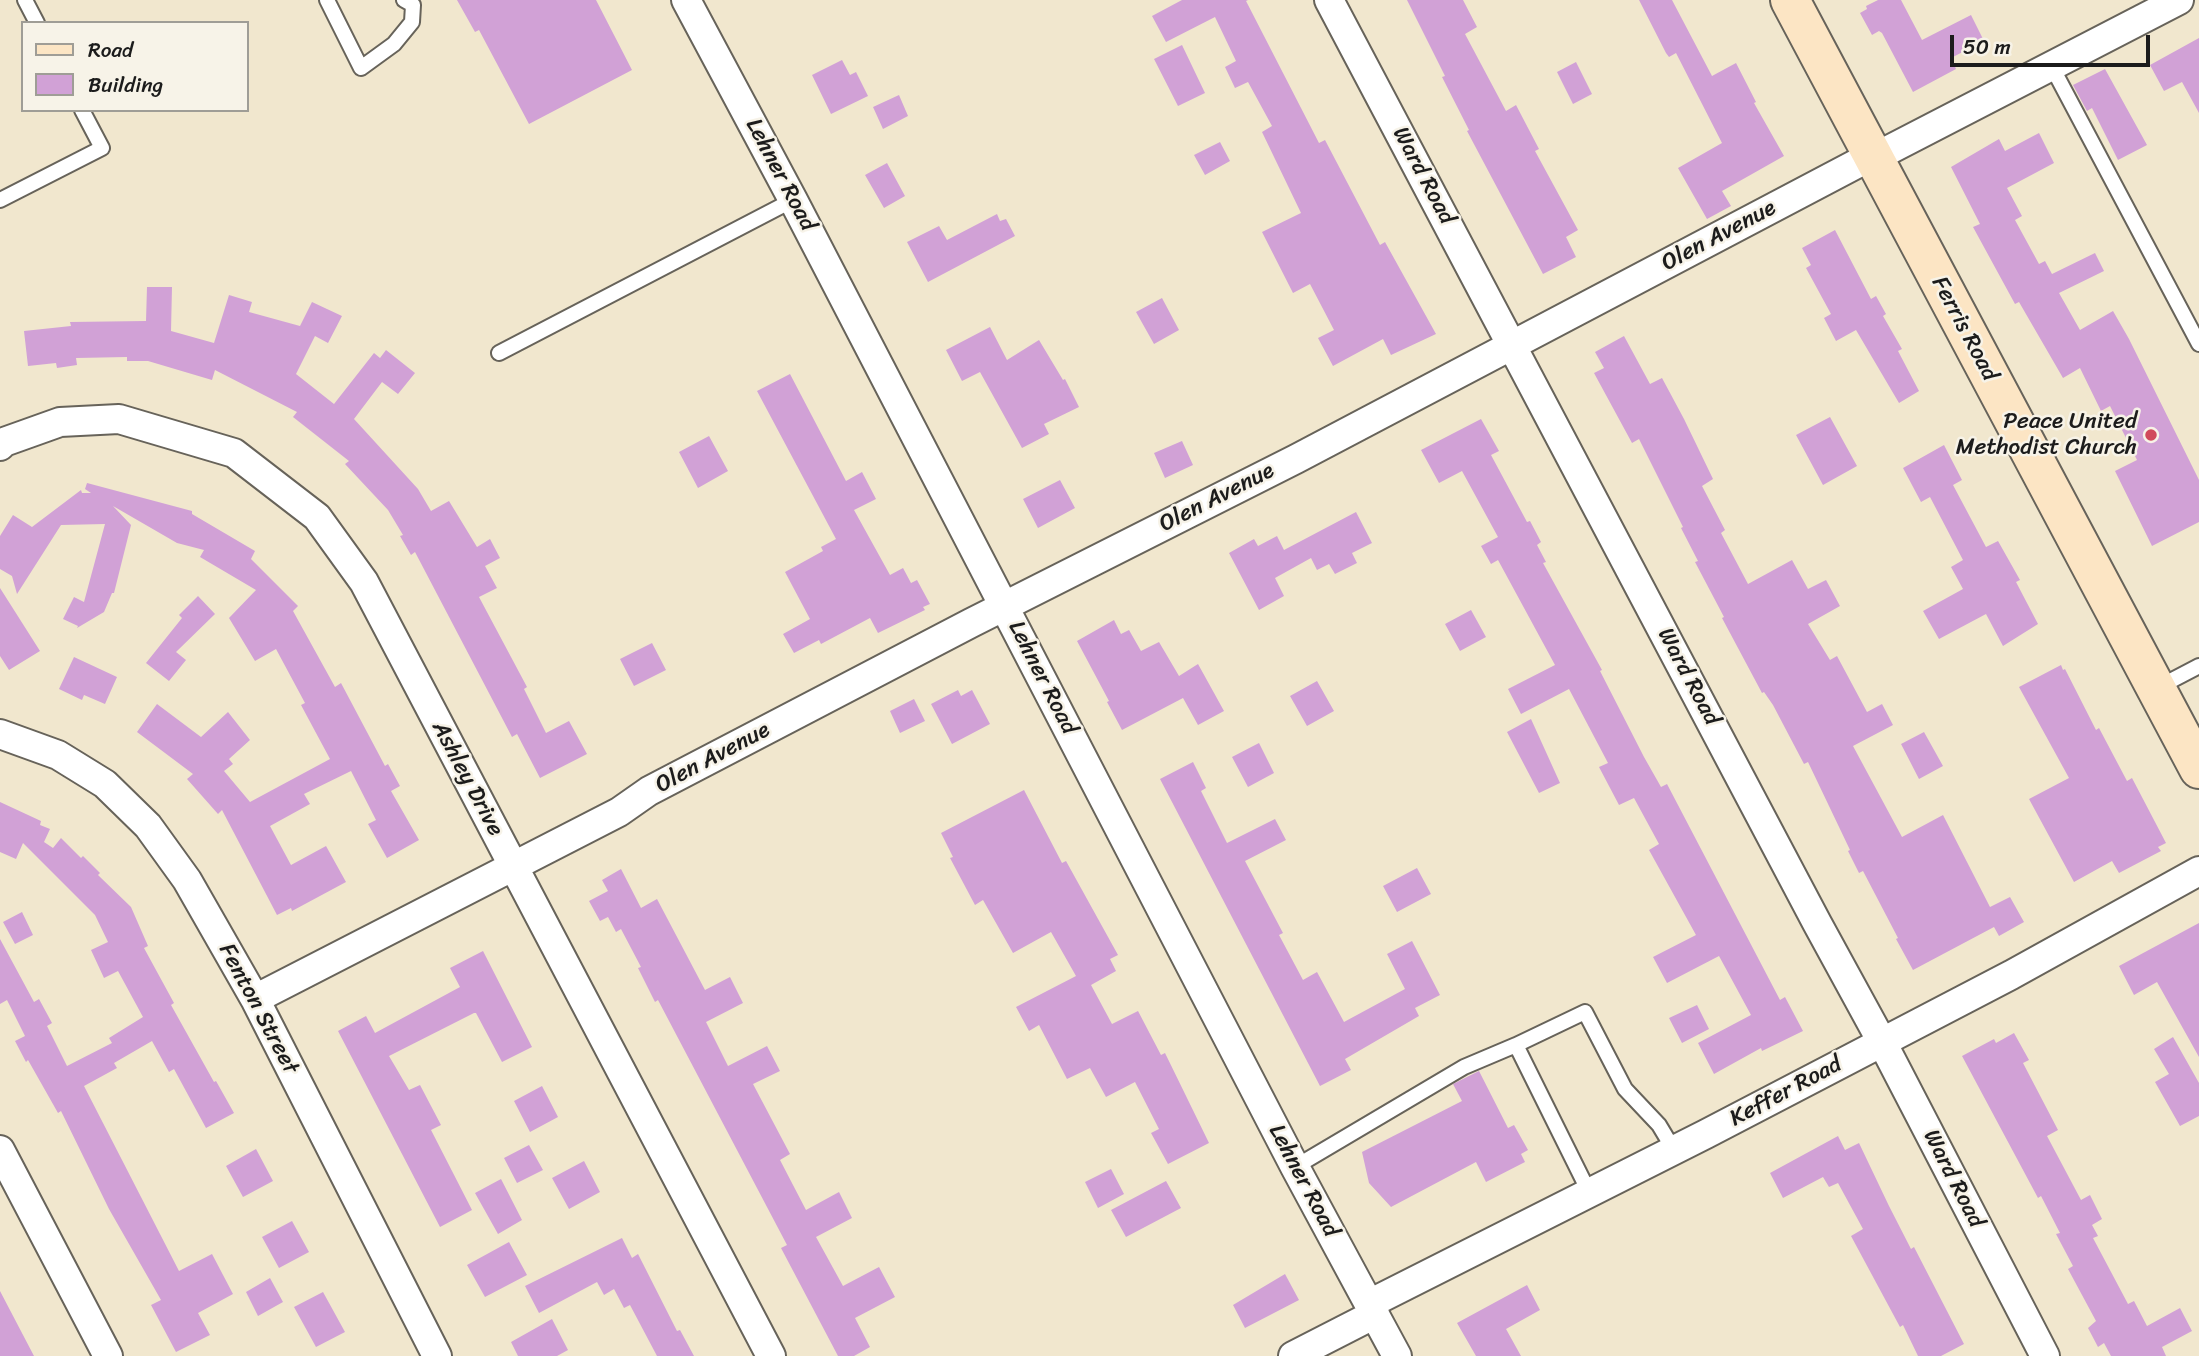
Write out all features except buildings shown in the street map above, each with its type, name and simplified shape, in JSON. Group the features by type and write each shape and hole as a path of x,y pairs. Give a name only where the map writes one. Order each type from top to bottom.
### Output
{"main road":[{"name":"Ferris Road","path":"1790,0 2199,769"}],"street":[{"name":"Lehner Road","path":"686,0 1005,606 1295,1167 1397,1356"},
{"name":"Ward Road","path":"1329,0 1882,1042 2045,1356"},
{"name":"Olen Avenue","path":"255,999 619,812 649,791 1005,606 1296,459 1872,157 2179,0"},
{"name":"Ashley Drive","path":"0,446 4,442 60,422 119,419 234,453 317,517 363,582 771,1356"},
{"name":"Fenton Street","path":"0,734 58,755 105,784 148,826 187,880 255,999 437,1356"},
{"name":"Keffer Road","path":"1293,1356 1372,1309 1588,1192 2011,975 2199,871"},
{"path":"0,1150 108,1356"}],"lane":[{"path":"25,0 36,21"},
{"path":"327,0 361,68 394,44 412,22 413,5 404,0"},
{"path":"2052,67 2199,344"},
{"path":"0,200 102,148 83,112"},
{"path":"499,353 793,200"},
{"path":"2156,689 2199,666"},
{"path":"1295,1167 1464,1067 1585,1012 1625,1089 1659,1125 1674,1150"},
{"path":"1516,1045 1588,1192"}],"place":[{"name":"Peace United Methodist Church","path":"2151,435"}]}
